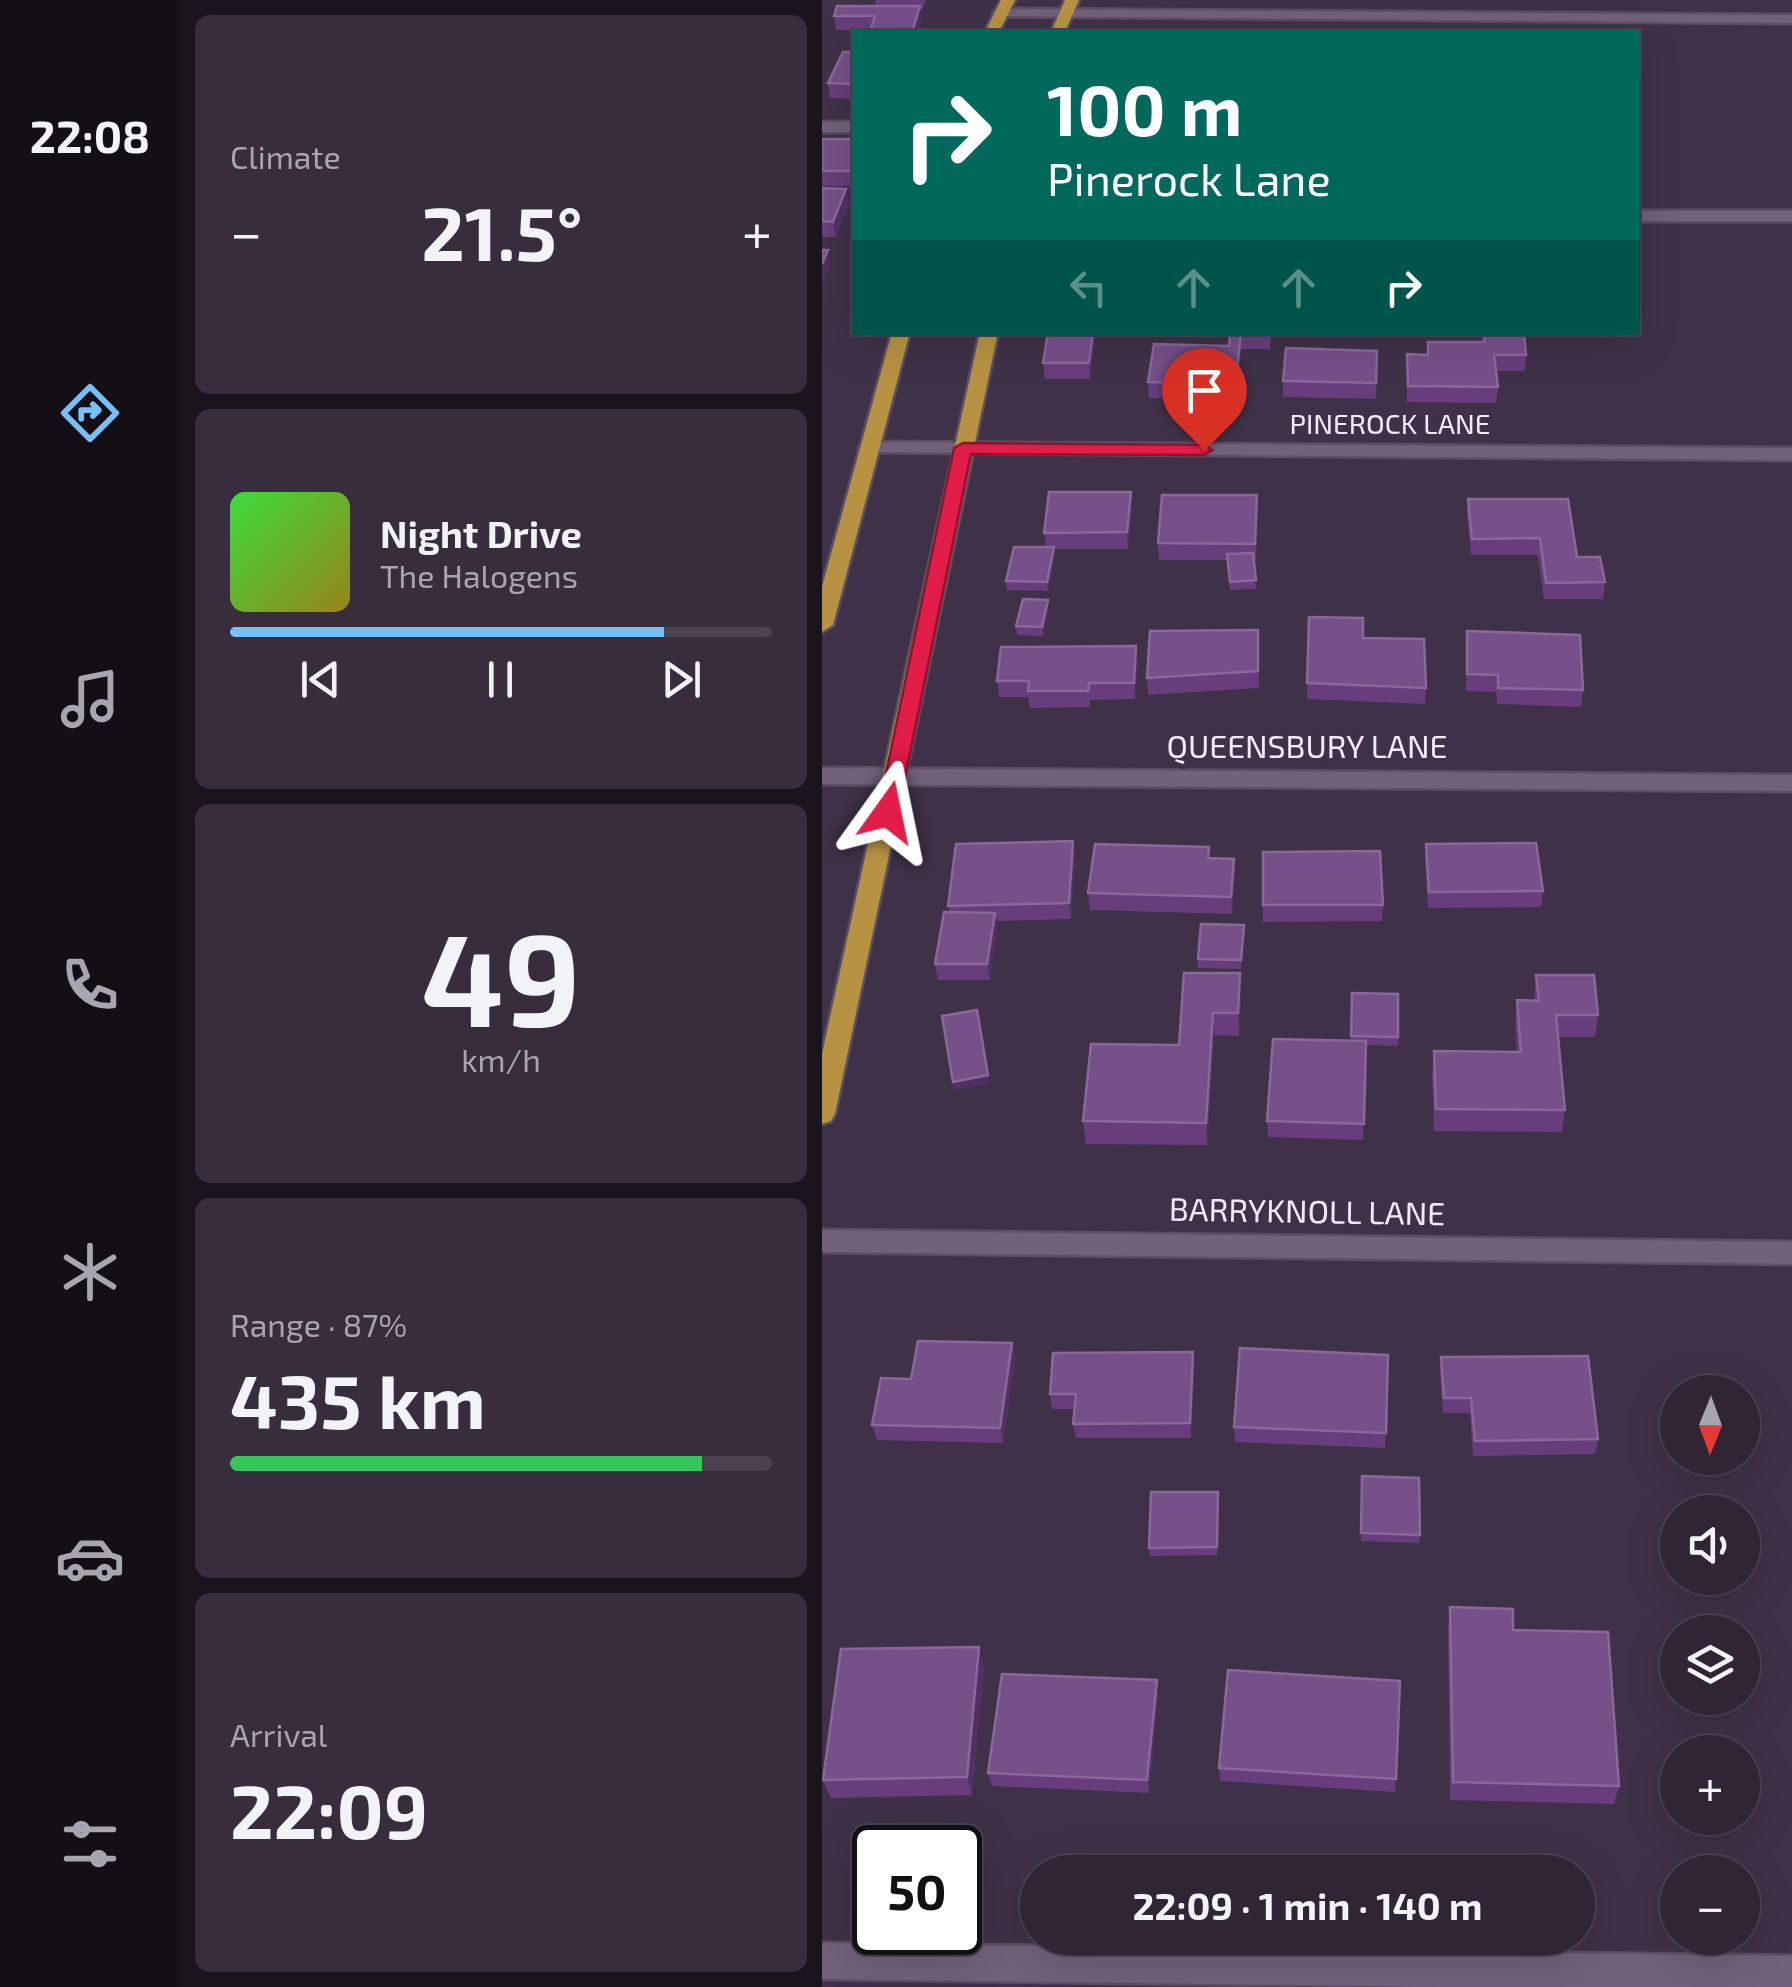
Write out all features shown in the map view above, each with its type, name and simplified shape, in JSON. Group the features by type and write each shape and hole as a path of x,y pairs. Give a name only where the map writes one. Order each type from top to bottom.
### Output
{"main road":[{"path":"1059,30 1072,0"},
{"path":"993,30 1004,6"},
{"path":"822,625 900,335"},
{"path":"822,1114 832,1020 896,777 988,335"}],"street":[{"path":"1004,6 1063,14 1792,18"},
{"path":"822,127 852,127"},
{"path":"1640,216 1792,216"},
{"name":"PINEROCK LANE","path":"869,448 1792,454"},
{"name":"QUEENSBURY LANE","path":"822,776 1792,783"},
{"name":"BARRYKNOLL LANE","path":"822,1242 1792,1253"},
{"path":"822,1961 1792,1974"}],"building":[{"path":"837,6 920,6 913,30 871,30 875,16 834,16"},
{"path":"843,52 852,52 852,84 828,83"},
{"path":"822,139 852,139 852,171 822,171"},
{"path":"822,188 846,189 833,222 822,221"},
{"path":"1048,335 1093,335 1089,363 1043,363"},
{"path":"1230,335 1241,335 1237,370 1218,370 1217,383 1148,382 1154,344 1229,346"},
{"path":"1484,335 1524,335 1526,355 1494,355 1498,387 1408,386 1407,354 1428,355 1428,342 1485,342"},
{"path":"1286,348 1377,351 1376,383 1283,381"},
{"path":"1049,492 1131,492 1127,532 1044,533"},
{"path":"1162,495 1257,495 1255,544 1158,543"},
{"path":"1468,499 1568,499 1577,557 1600,557 1605,582 1546,583 1540,538 1472,539"},
{"path":"1014,547 1054,547 1047,582 1006,581"},
{"path":"1253,553 1256,580 1230,582 1227,554"},
{"path":"1023,599 1048,600 1042,627 1016,626"},
{"path":"1309,617 1363,618 1363,638 1424,639 1426,688 1307,683"},
{"path":"1258,630 1258,671 1147,678 1150,631"},
{"path":"1467,631 1580,635 1583,690 1498,688 1498,675 1467,674"},
{"path":"1136,646 1134,683 1089,683 1088,691 1028,691 1029,681 997,681 1001,647"},
{"path":"1073,841 1069,903 948,906 956,844"},
{"path":"1536,843 1543,891 1429,892 1426,844"},
{"path":"1095,844 1209,847 1208,858 1234,859 1231,897 1088,893"},
{"path":"1380,851 1383,905 1263,905 1263,852"},
{"path":"944,912 995,913 987,964 935,964"},
{"path":"1201,924 1244,925 1241,960 1198,959"},
{"path":"1184,973 1240,973 1238,1013 1213,1013 1206,1123 1083,1121 1091,1044 1179,1045"},
{"path":"1536,975 1594,975 1598,1015 1556,1015 1565,1110 1436,1109 1434,1051 1521,1052 1517,1000 1539,1001"},
{"path":"1352,993 1398,994 1398,1037 1351,1036"},
{"path":"977,1010 988,1075 953,1082 942,1016"},
{"path":"1273,1039 1366,1041 1364,1124 1267,1121"},
{"path":"918,1341 1012,1343 1000,1428 872,1425 881,1378 911,1379"},
{"path":"1240,1348 1388,1355 1386,1433 1234,1427"},
{"path":"1193,1352 1190,1423 1073,1424 1076,1394 1050,1394 1053,1353"},
{"path":"1588,1356 1598,1439 1475,1441 1471,1398 1444,1398 1441,1357"},
{"path":"1362,1476 1419,1478 1420,1535 1361,1533"},
{"path":"1151,1492 1218,1492 1217,1547 1149,1548"},
{"path":"1450,1607 1513,1609 1513,1630 1608,1632 1619,1786 1453,1782"},
{"path":"979,1647 967,1777 823,1780 841,1649"},
{"path":"1228,1670 1400,1681 1396,1779 1219,1768"},
{"path":"1002,1674 1157,1680 1147,1780 988,1773"}],"route":[{"path":"888,812 963,448 1204,450"}]}
